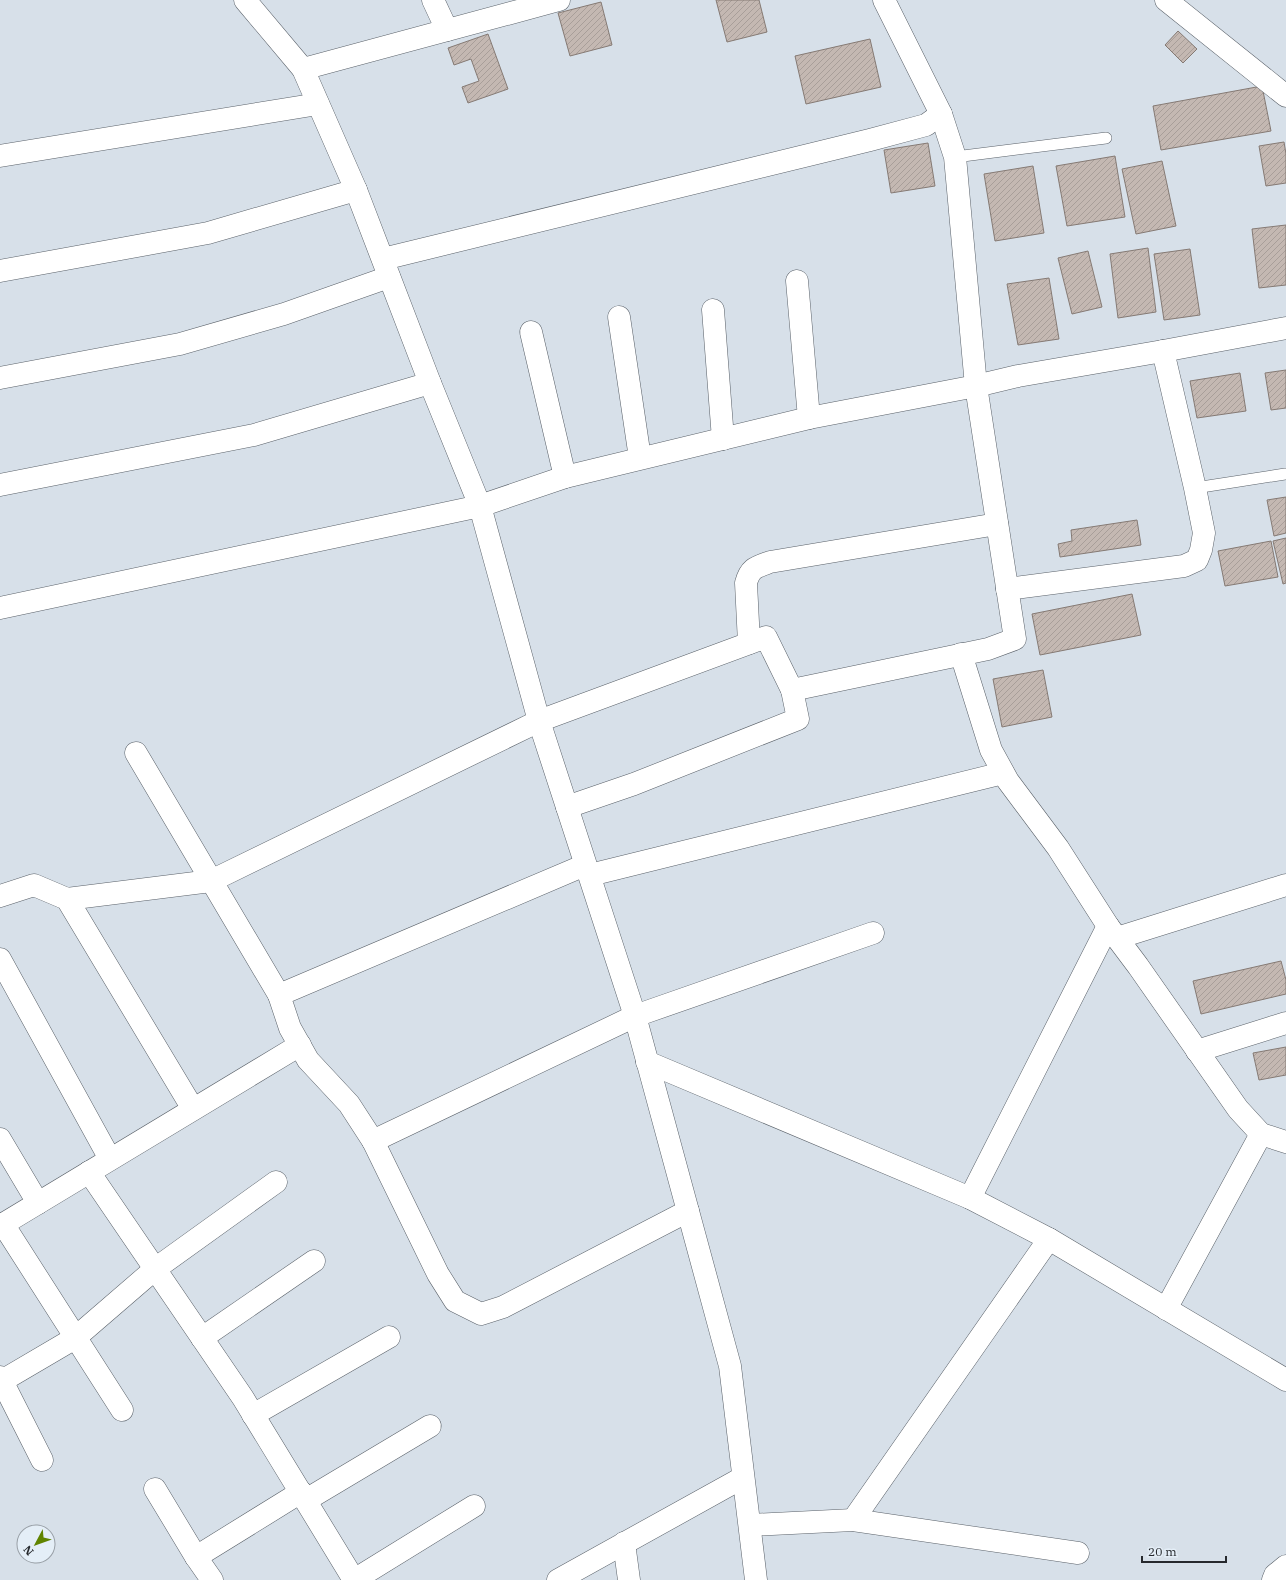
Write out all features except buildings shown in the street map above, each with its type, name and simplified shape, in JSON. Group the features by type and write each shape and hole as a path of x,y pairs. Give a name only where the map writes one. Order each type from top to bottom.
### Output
{"street":[{"path":"245,0 303,69 356,190 430,383 480,506 538,721 568,807 635,1016 730,1366 742,1478 750,1525 756,1580"},
{"path":"433,0 446,30"},
{"path":"303,69 558,0"},
{"path":"792,690 988,649 1015,640 976,386 955,157 941,114 884,0"},
{"path":"1166,0 1286,96"},
{"path":"0,156 318,104"},
{"path":"0,378 180,344 284,314 386,268 926,125 941,114"},
{"path":"0,271 208,233 356,190"},
{"path":"797,281 809,418"},
{"path":"713,310 723,439"},
{"path":"619,317 640,458"},
{"path":"0,608 480,506 565,477 809,418 976,386 1018,376 1163,352 1286,328"},
{"path":"531,332 565,477"},
{"path":"1007,589 1184,566 1197,560 1201,550 1204,533 1163,352"},
{"path":"0,485 254,435 430,383"},
{"path":"749,643 746,583 749,573 757,566 770,562 997,524"},
{"path":"0,896 34,885 66,899 212,881 538,721 766,637 792,690 798,719 634,784 568,807"},
{"path":"961,654 991,750 1003,773 1058,848 1112,932 1138,966 1238,1109 1261,1134 1286,1142"},
{"path":"136,753 279,995 290,1028 308,1060 349,1104 373,1141 442,1281 455,1301 481,1314 503,1307 688,1211"},
{"path":"279,995 588,870 1003,773"},
{"path":"970,1198 1112,932 1286,885"},
{"path":"66,899 193,1109"},
{"path":"373,1141 635,1016 873,933"},
{"path":"0,959 110,1159"},
{"path":"1197,1051 1286,1023"},
{"path":"122,1410 1,1225 300,1045"},
{"path":"648,1062 970,1198 1049,1239 1286,1380"},
{"path":"1166,1309 1261,1134"},
{"path":"0,1139 38,1203"},
{"path":"89,1172 253,1415 354,1580 474,1506"},
{"path":"42,1460 1,1380 75,1338 155,1269 276,1182"},
{"path":"853,1520 1049,1239"},
{"path":"202,1338 314,1261"},
{"path":"253,1415 389,1337"},
{"path":"196,1556 430,1426"},
{"path":"558,1580 742,1478"},
{"path":"155,1488 212,1580"},
{"path":"750,1525 853,1520 1078,1552"},
{"path":"624,1543 629,1580"},
{"path":"1273,1580 1275,1575 1286,1566"}],"lane":[{"path":"955,157 1106,138"},
{"path":"1195,488 1286,474"}]}
